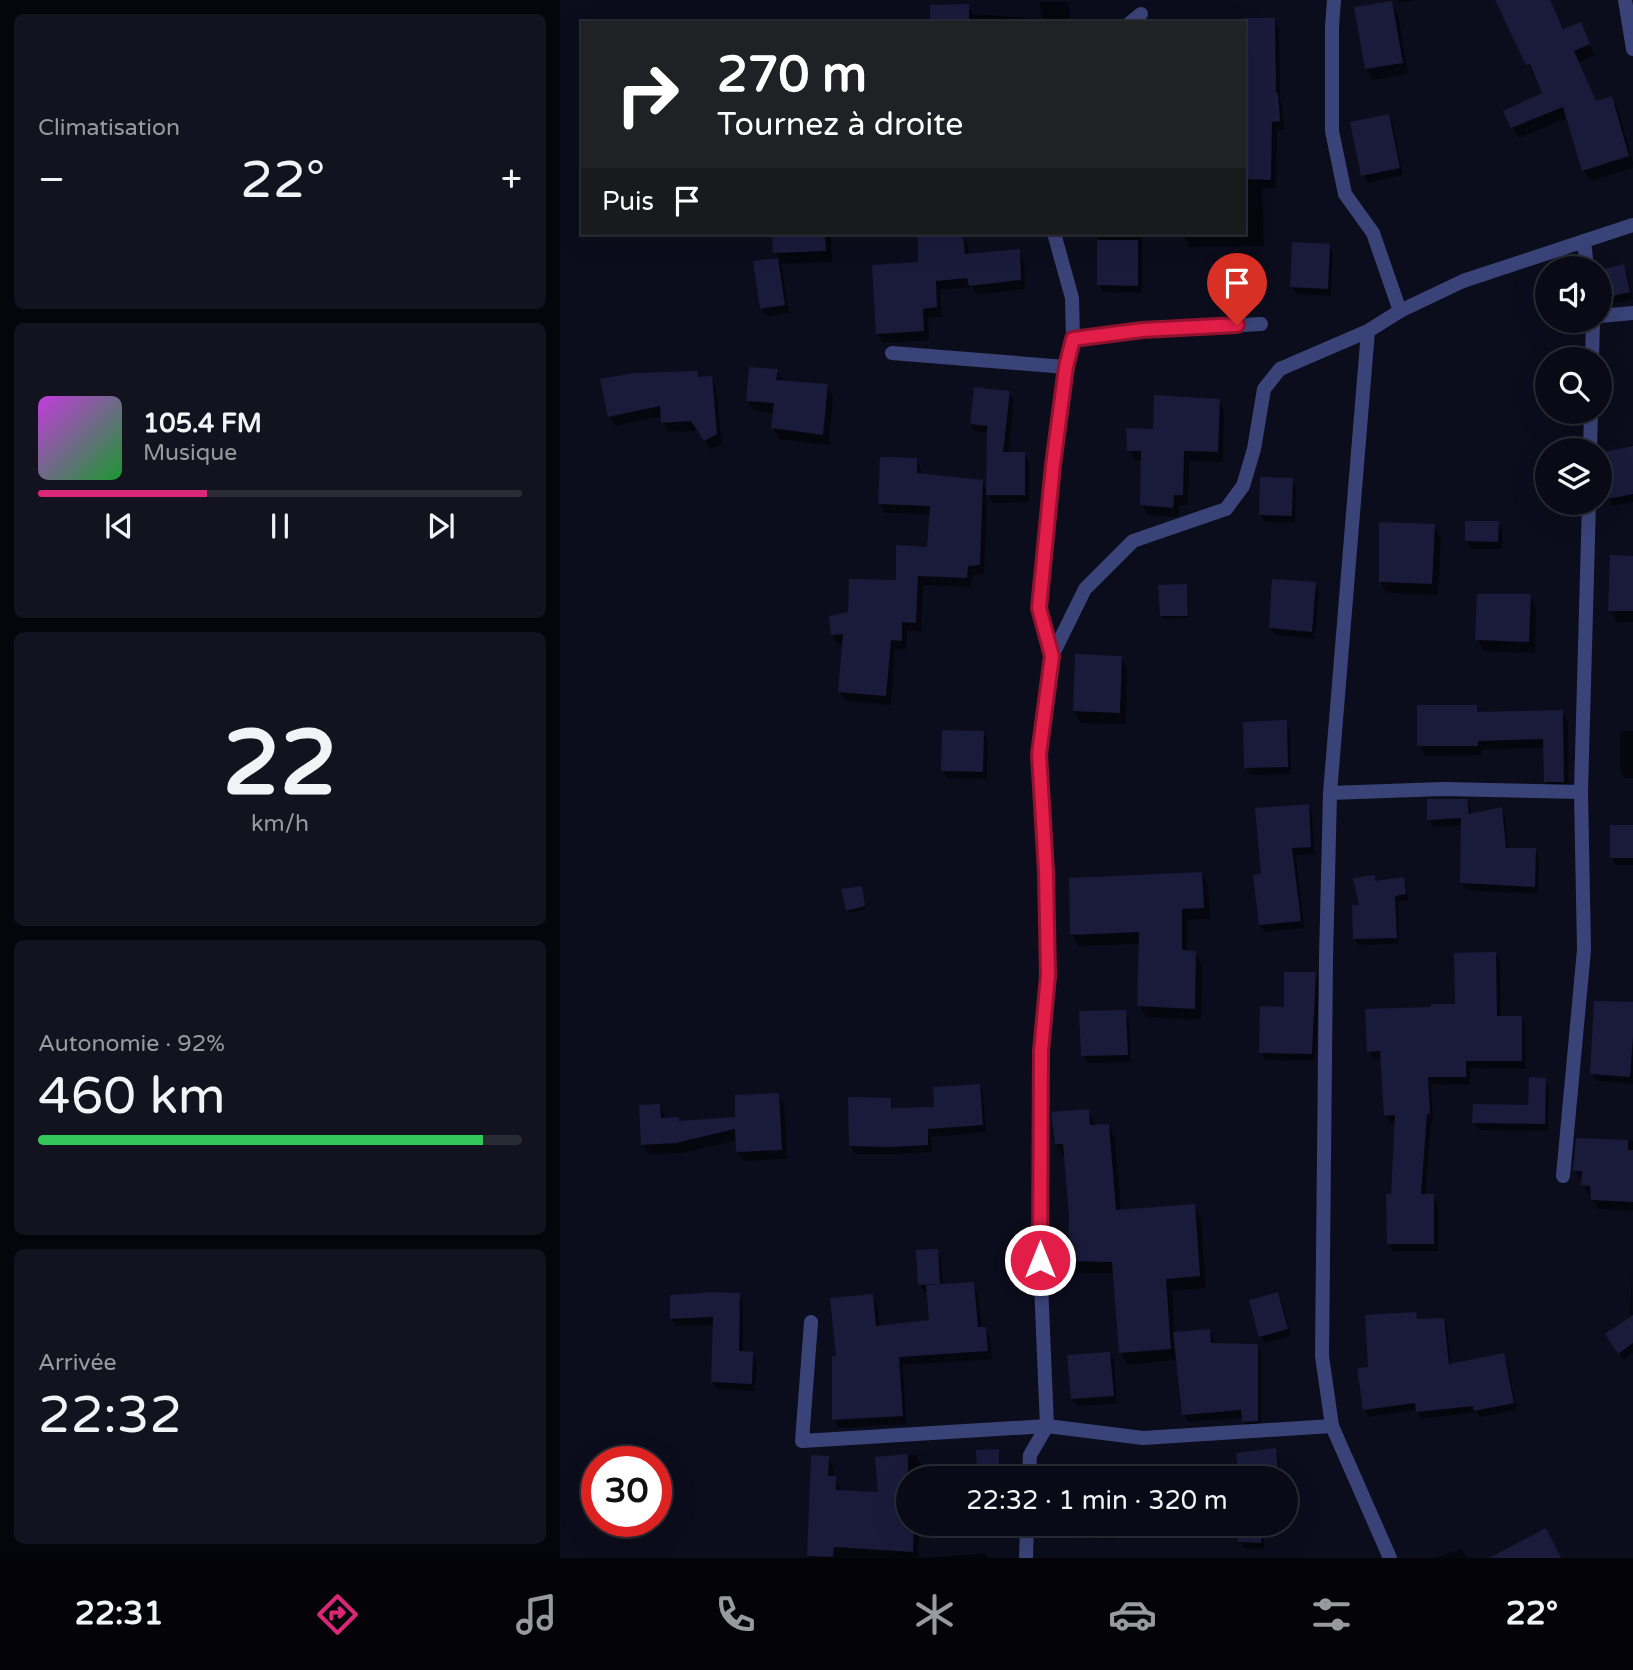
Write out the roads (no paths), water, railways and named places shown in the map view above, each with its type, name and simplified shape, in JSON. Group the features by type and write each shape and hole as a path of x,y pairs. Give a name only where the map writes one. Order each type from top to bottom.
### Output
{"street":[{"path":"1334,0 1332,131 1345,194 1373,233 1400,311"},
{"path":"1625,0 1633,49"},
{"path":"1030,1466 1030,1455 1047,1426 1040,1246 1041,1051 1048,976 1046,872 1039,754 1052,656 1085,589 1133,541 1226,509 1243,486 1254,449 1264,389 1280,369 1368,331 1400,311 1463,281 1633,225"},
{"path":"1052,656 1039,608 1053,465 1066,367 1073,339 1072,298 1055,235"},
{"path":"1584,241 1586,256"},
{"path":"1612,315 1633,313"},
{"path":"1073,339 1142,330 1261,324"},
{"path":"1368,331 1331,793 1326,958 1322,1356 1332,1426 1390,1558"},
{"path":"892,353 1066,367"},
{"path":"1563,1176 1584,950 1581,792 1589,515"},
{"path":"1331,793 1443,789 1581,792"},
{"path":"811,1322 803,1441 1047,1426 1143,1438 1332,1426"},
{"path":"1026,1558 1027,1536"}]}
